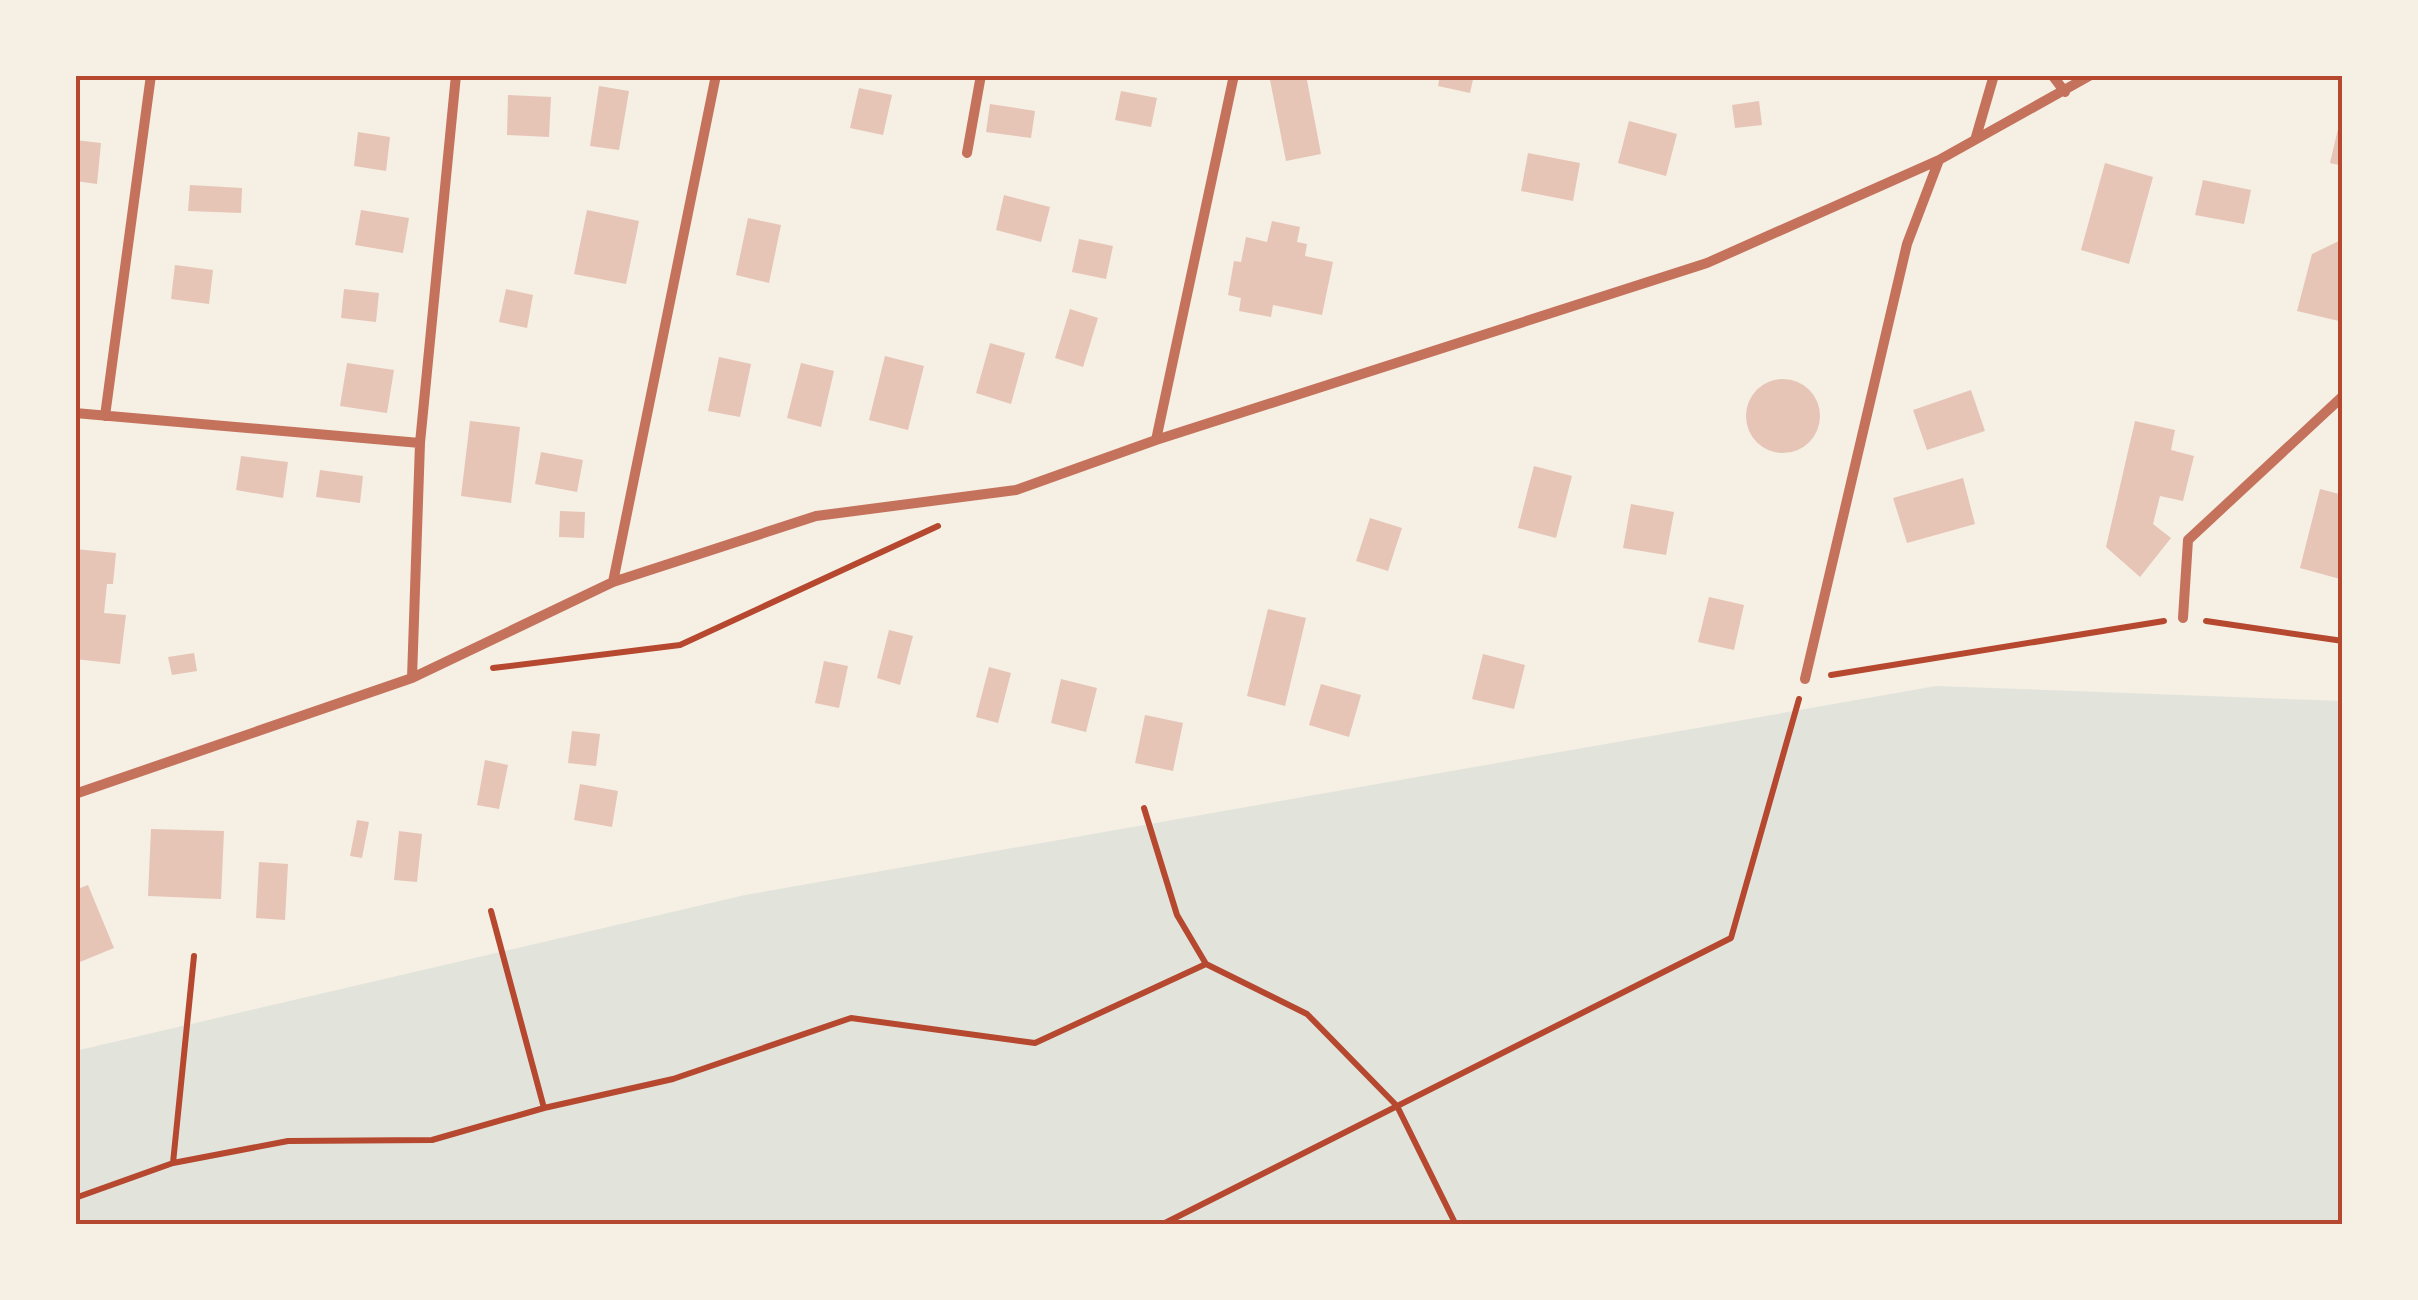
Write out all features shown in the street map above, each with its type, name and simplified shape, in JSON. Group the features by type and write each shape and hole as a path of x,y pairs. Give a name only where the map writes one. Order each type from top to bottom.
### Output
{"street":[{"path":"105,416 151,75"},
{"path":"412,678 420,443 456,75"},
{"path":"612,582 716,75"},
{"path":"967,153 980,75"},
{"path":"1156,440 1234,75"},
{"path":"1976,137 1994,75"},
{"path":"2052,75 2065,92"},
{"path":"75,794 412,678 612,582 816,516 1016,490 1156,440 1708,263 1939,160 2091,75"},
{"path":"1804,679 1907,244 1939,160"},
{"path":"2183,618 2188,540 2343,396"},
{"path":"75,414 420,443"}],"path":[{"path":"489,668 680,645 946,523"},
{"path":"1161,1225 1731,938 1804,679 2183,618 2343,641"},
{"path":"1144,808 1177,915 1206,964 1307,1014 1397,1106 1456,1225"},
{"path":"490,911 544,1108"},
{"path":"174,1164 194,956"},
{"path":"75,1198 174,1164 288,1142 432,1140 544,1108 673,1079 851,1018 1035,1043 1206,964"}],"shaded area":[{"path":"1936,686 2343,701 2343,1225 75,1225 75,1051 745,895"}],"building":[{"path":"1269,75 1306,75 1321,154 1286,161"},
{"path":"1440,75 1474,75 1470,93 1438,86"},
{"path":"599,86 629,91 619,150 590,146"},
{"path":"859,88 892,95 883,135 850,128"},
{"path":"1121,91 1157,98 1151,127 1115,120"},
{"path":"508,95 551,97 549,137 507,135"},
{"path":"1759,101 1762,125 1735,128 1732,105"},
{"path":"990,104 1035,111 1031,138 986,132"},
{"path":"2343,113 2343,166 2330,163"},
{"path":"1629,121 1677,134 1666,176 1618,163"},
{"path":"358,132 390,137 386,171 354,166"},
{"path":"75,140 101,143 97,184 75,181"},
{"path":"1528,153 1580,163 1573,201 1521,191"},
{"path":"2105,163 2153,177 2129,264 2081,250"},
{"path":"2203,180 2251,190 2244,224 2195,215"},
{"path":"190,185 242,188 241,213 188,211"},
{"path":"1004,195 1050,207 1041,242 996,230"},
{"path":"361,210 409,218 403,253 355,245"},
{"path":"587,210 639,221 626,284 574,274"},
{"path":"748,218 781,225 769,283 736,275"},
{"path":"1272,221 1300,227 1297,242 1307,244 1305,256 1333,262 1322,315 1273,305 1271,317 1239,311 1241,298 1228,295 1234,261 1241,262 1246,237 1267,242"},
{"path":"1079,239 1113,246 1106,279 1072,272"},
{"path":"2343,239 2343,322 2297,311 2312,254"},
{"path":"175,265 213,270 209,304 171,299"},
{"path":"344,289 379,293 376,322 341,318"},
{"path":"506,289 533,295 527,328 499,322"},
{"path":"1070,309 1098,318 1083,367 1055,358"},
{"path":"990,343 1025,353 1011,404 976,393"},
{"path":"885,356 924,366 908,430 869,420"},
{"path":"719,357 751,364 740,417 708,411"},
{"path":"347,363 394,370 387,413 340,406"},
{"path":"801,363 834,371 821,427 787,418"},
{"path":"1783,379 1810,389 1820,416 1810,443 1783,453 1756,443 1746,416 1756,389"},
{"path":"1971,390 1985,431 1927,450 1913,410"},
{"path":"470,421 520,427 511,503 461,496"},
{"path":"2135,421 2175,430 2171,450 2194,456 2183,501 2160,496 2153,524 2171,538 2140,577 2106,547"},
{"path":"541,452 583,460 577,492 535,484"},
{"path":"241,456 288,462 283,498 236,490"},
{"path":"1534,466 1572,476 1556,538 1518,528"},
{"path":"320,470 363,476 360,503 316,497"},
{"path":"1963,478 1975,524 1907,543 1893,498"},
{"path":"2320,489 2343,495 2340,579 2300,568"},
{"path":"1631,504 1674,512 1666,555 1623,548"},
{"path":"560,511 585,512 584,538 559,537"},
{"path":"1370,518 1402,528 1388,571 1356,561"},
{"path":"75,549 116,553 113,584 107,584 104,613 126,615 120,664 75,659"},
{"path":"1709,597 1744,605 1734,650 1698,642"},
{"path":"1268,609 1306,618 1285,706 1247,696"},
{"path":"889,630 913,636 900,685 877,678"},
{"path":"194,653 197,671 172,675 168,657"},
{"path":"1483,654 1525,665 1514,709 1472,699"},
{"path":"824,661 848,666 839,708 815,703"},
{"path":"989,667 1011,673 998,723 976,717"},
{"path":"1061,679 1097,688 1086,732 1051,723"},
{"path":"1321,684 1361,695 1349,737 1309,725"},
{"path":"1145,715 1183,723 1173,771 1135,763"},
{"path":"572,731 600,734 596,766 568,763"},
{"path":"485,760 508,765 499,809 477,805"},
{"path":"580,784 618,791 612,827 574,820"},
{"path":"357,820 369,822 362,858 350,856"},
{"path":"151,829 224,831 221,899 148,896"},
{"path":"399,831 422,834 417,882 394,880"},
{"path":"259,862 288,864 285,920 256,918"},
{"path":"88,885 114,948 75,964 75,890"}]}
